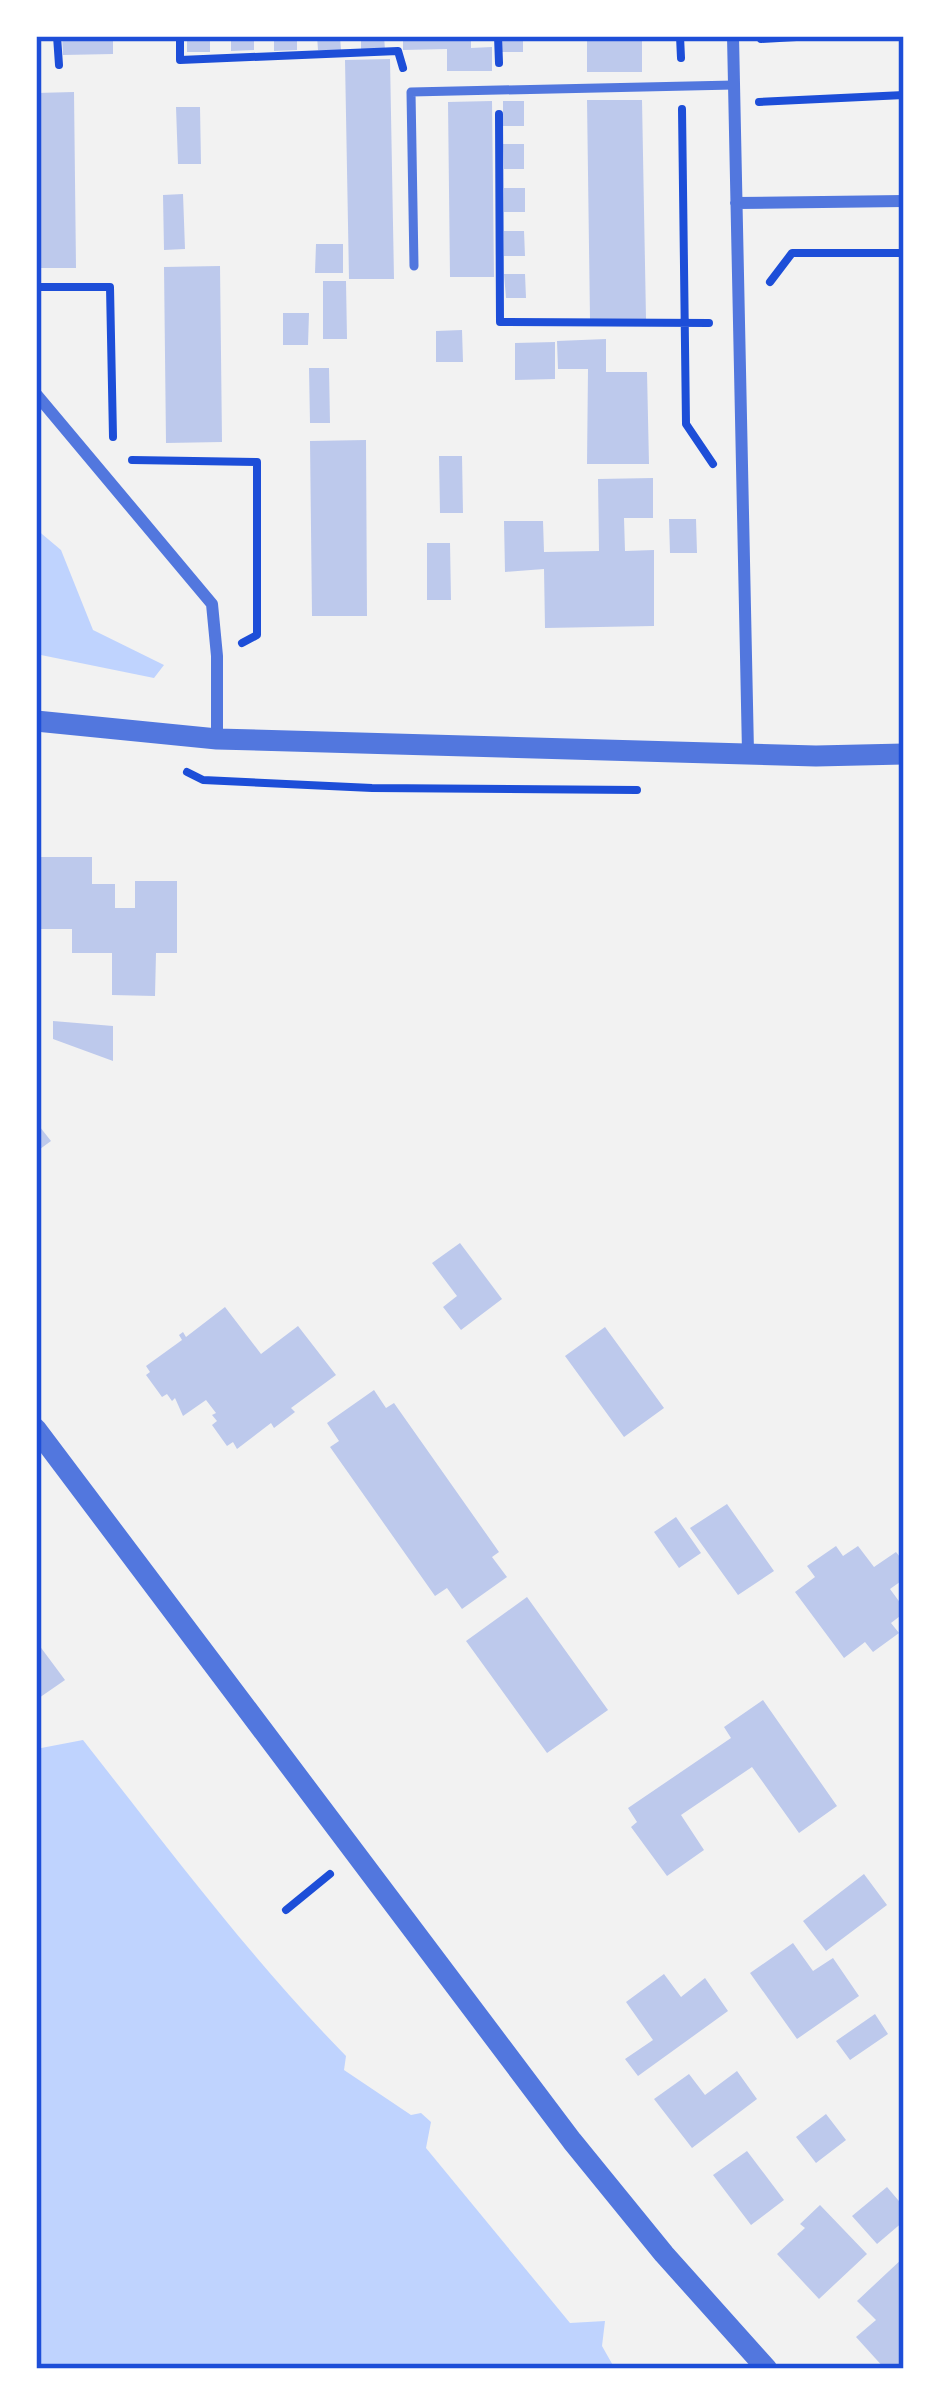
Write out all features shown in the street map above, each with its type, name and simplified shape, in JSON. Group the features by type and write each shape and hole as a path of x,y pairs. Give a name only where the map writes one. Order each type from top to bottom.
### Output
{"street":[{"path":"733,38 748,752"},
{"path":"736,202 904,201"},
{"path":"36,394 104,466 212,604 218,656 218,739"},
{"path":"36,721 218,739 816,756 904,754"},
{"path":"36,1429 572,2140 664,2254 767,2369"}],"lane":[{"path":"414,266 410,92 734,85"}],"path":[{"path":"57,36 58,64"},
{"path":"180,36 180,60 398,51 410,92"},
{"path":"498,36 500,322 739,323 792,254 904,253"},
{"path":"680,36 686,424 712,464 742,465"},
{"path":"733,38 814,36"},
{"path":"734,103 904,95"},
{"path":"36,287 110,287 113,445 104,466 257,462 257,635 218,656"},
{"path":"286,1910 331,1876 318,1859"}],"water":[{"path":"36,529 61,550 93,630 164,665 154,678 36,654"},
{"path":"83,1740 243,1941 346,2056 344,2070 411,2115 421,2113 431,2122 426,2148 570,2323 605,2321 602,2346 615,2369 36,2369 36,1749"}],"building":[{"path":"62,36 113,36 113,54 63,55"},
{"path":"187,36 210,36 210,52 187,52"},
{"path":"231,36 254,36 254,50 231,51"},
{"path":"274,36 297,36 297,50 274,51"},
{"path":"317,36 340,36 341,50 318,50"},
{"path":"361,36 384,36 385,50 361,50"},
{"path":"403,36 471,36 471,48 492,47 492,71 447,71 447,49 403,50"},
{"path":"502,36 523,36 523,52 502,52"},
{"path":"587,36 642,36 642,72 587,72"},
{"path":"390,59 394,279 349,279 345,60"},
{"path":"74,92 76,268 36,268 36,93"},
{"path":"587,100 642,100 646,319 590,319"},
{"path":"492,101 494,277 450,277 448,102"},
{"path":"503,101 524,101 524,126 503,126"},
{"path":"176,107 200,107 201,164 178,164"},
{"path":"503,144 524,144 524,169 504,169"},
{"path":"504,188 525,188 525,212 504,212"},
{"path":"183,194 185,249 164,250 163,195"},
{"path":"504,231 524,231 525,256 504,256"},
{"path":"316,244 343,244 343,273 315,273"},
{"path":"220,266 222,442 166,443 164,267"},
{"path":"504,274 525,274 526,298 506,298"},
{"path":"323,281 346,281 347,339 323,339"},
{"path":"283,313 309,313 308,345 283,345"},
{"path":"462,330 463,362 436,362 436,331"},
{"path":"606,339 606,372 647,372 649,464 587,464 588,369 558,369 557,341"},
{"path":"555,342 555,379 515,380 515,343"},
{"path":"309,368 329,368 330,423 310,423"},
{"path":"366,440 367,616 312,616 310,441"},
{"path":"439,456 462,456 463,513 440,513"},
{"path":"653,478 653,518 624,518 625,551 654,550 654,626 545,628 544,569 505,572 504,521 543,521 544,552 599,551 598,479"},
{"path":"669,519 696,519 697,553 670,553"},
{"path":"427,543 450,543 451,600 427,600"},
{"path":"36,857 92,857 92,884 115,884 115,908 135,908 135,881 177,881 177,953 156,953 155,996 112,995 112,953 72,953 72,929 36,929"},
{"path":"53,1021 113,1026 113,1061 53,1039"},
{"path":"36,1122 51,1141 36,1152"},
{"path":"460,1243 502,1299 461,1330 443,1307 457,1296 432,1263"},
{"path":"225,1307 261,1354 298,1326 336,1375 291,1408 295,1412 274,1428 271,1423 237,1449 233,1442 227,1446 212,1425 216,1413 206,1400 183,1416 175,1398 162,1397 146,1375 150,1372 146,1366 182,1340 179,1335 183,1332 186,1337"},
{"path":"605,1327 664,1408 624,1437 565,1356"},
{"path":"374,1390 386,1408 394,1403 499,1552 492,1557 507,1577 462,1609 447,1588 435,1596 330,1447 339,1441 327,1423"},
{"path":"727,1504 774,1571 738,1595 690,1528"},
{"path":"676,1517 701,1553 679,1568 654,1532"},
{"path":"836,1546 843,1556 858,1546 874,1567 896,1552 904,1562 904,1579 890,1589 904,1608 891,1623 899,1633 873,1652 865,1642 844,1658 795,1592 815,1577 807,1566"},
{"path":"527,1597 608,1710 547,1753 466,1641"},
{"path":"36,1641 65,1680 36,1700"},
{"path":"763,1700 837,1806 799,1833 752,1767 681,1815 704,1850 667,1876 631,1827 637,1822 628,1808 731,1738 724,1727"},
{"path":"864,1874 887,1905 826,1951 803,1921"},
{"path":"793,1943 813,1971 833,1958 859,1996 797,2039 750,1973"},
{"path":"664,1974 681,1997 705,1978 728,2011 638,2076 625,2059 653,2040 626,2002"},
{"path":"875,2014 888,2034 850,2060 836,2041"},
{"path":"737,2071 757,2099 692,2148 654,2099 689,2074 705,2095"},
{"path":"826,2114 846,2140 816,2163 796,2137"},
{"path":"747,2151 784,2200 751,2225 713,2175"},
{"path":"887,2187 904,2207 904,2221 877,2244 852,2216"},
{"path":"820,2205 867,2254 819,2299 777,2254 805,2228 800,2224"},
{"path":"904,2257 904,2369 885,2369 856,2337 876,2320 857,2301"}]}
